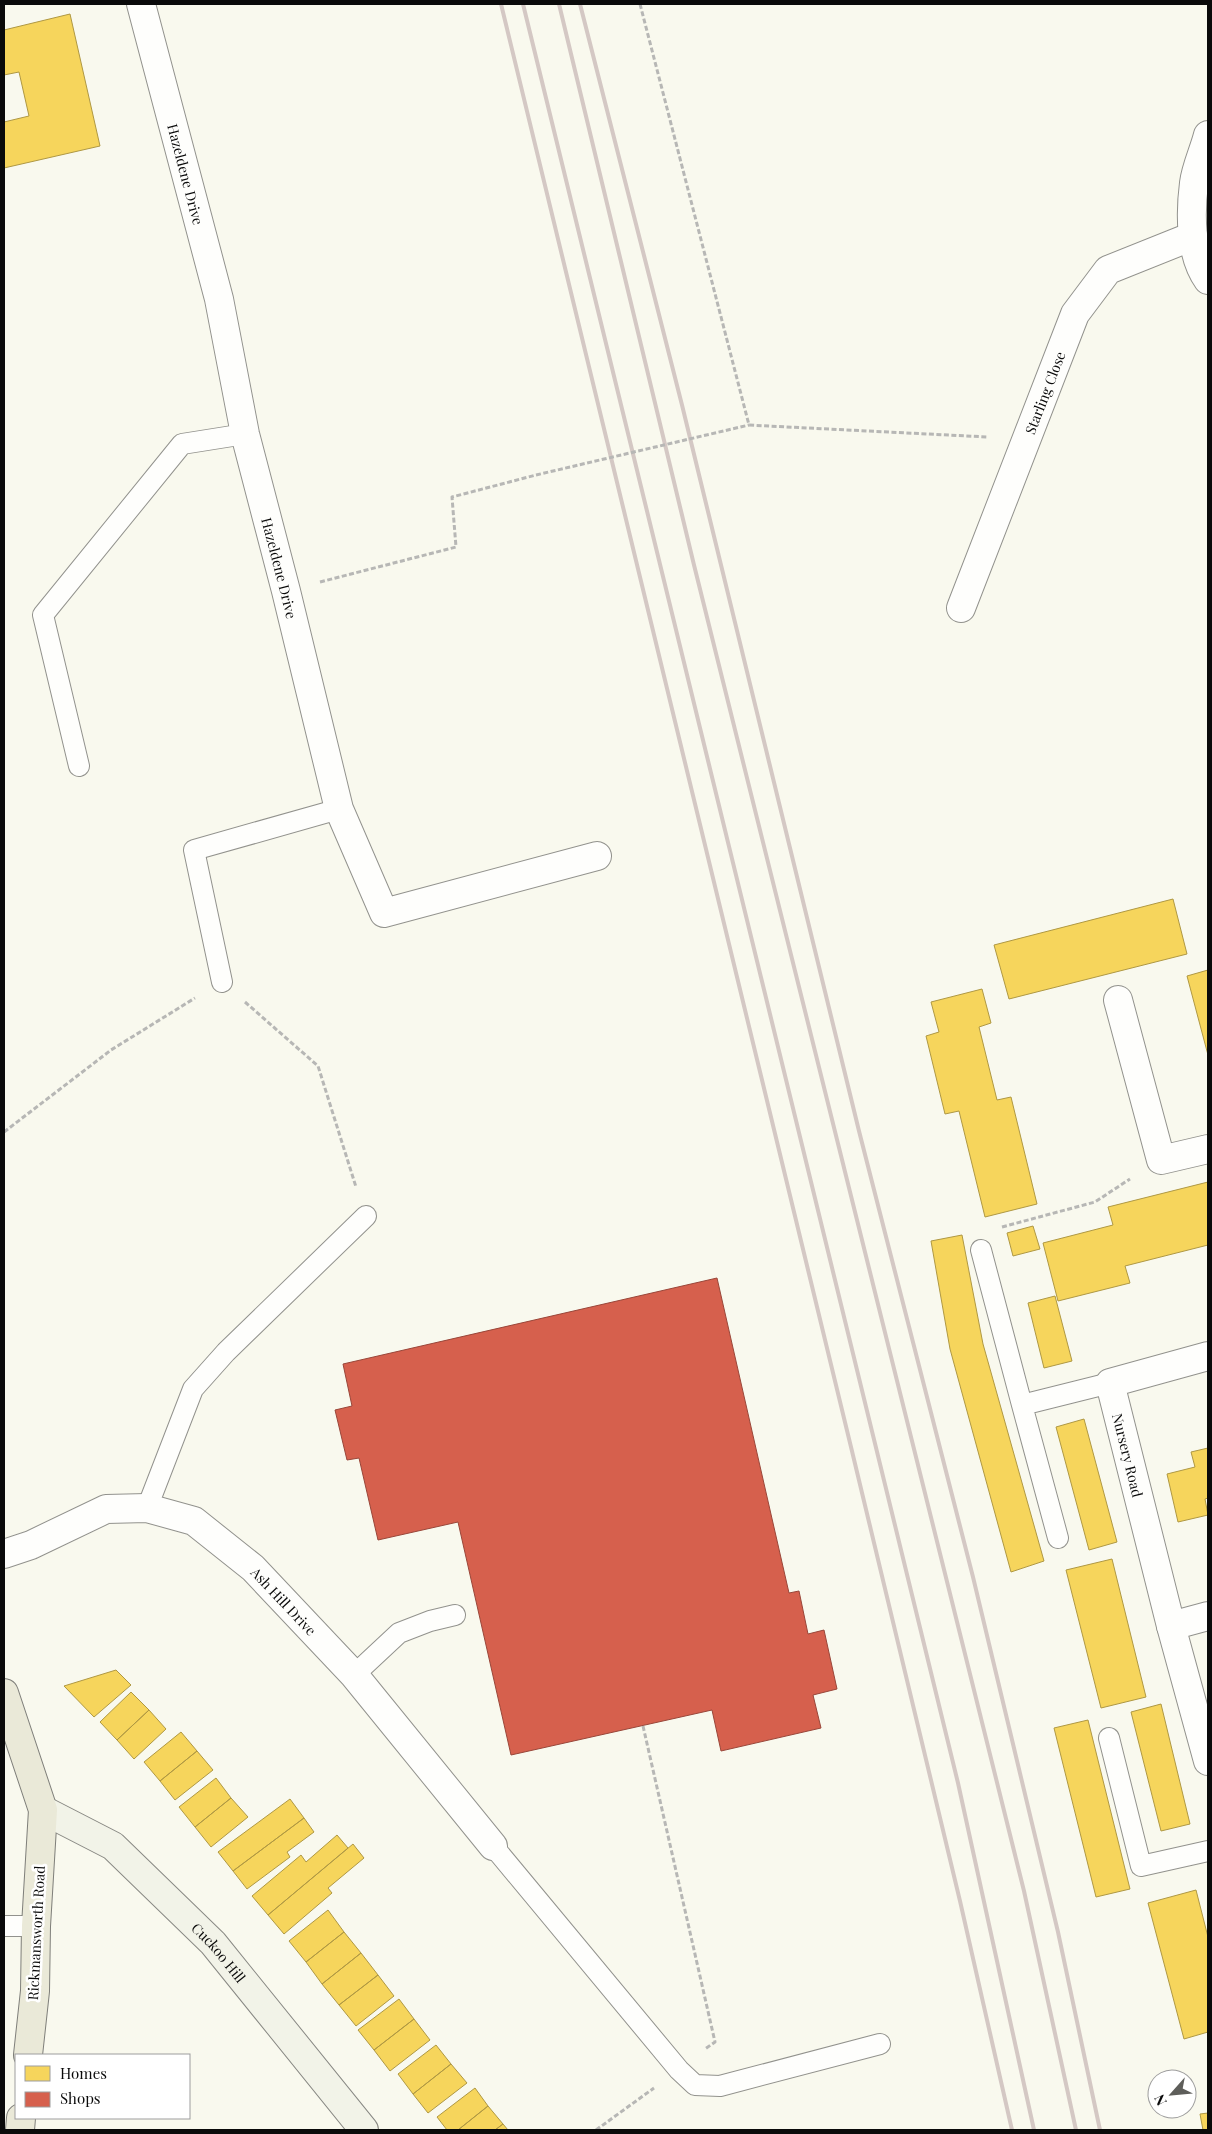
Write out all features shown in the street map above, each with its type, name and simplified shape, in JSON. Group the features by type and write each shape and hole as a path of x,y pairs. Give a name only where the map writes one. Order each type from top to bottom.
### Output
{"main road":[{"path":"4,1693 43,1810"},
{"name":"Rickmansworth Road","path":"28,2054 35,1990 36,1926 43,1810"},
{"name":"Cuckoo Hill","path":"43,1810 113,1846 200,1930 213,1943 364,2130"}],"street":[{"name":"Hazeldene Drive","path":"141,4 219,299 244,434 286,591 339,810 384,913 597,856"},
{"path":"1208,135 1194,182 1193,236 1202,272 1208,280"},
{"name":"Starling Close","path":"961,608 1075,314 1108,270 1193,236"},
{"path":"1118,1000 1160,1160 1208,1149"},
{"path":"1110,1383 1208,1356"},
{"name":"Nursery Road","path":"1110,1383 1171,1626 1208,1762"},
{"name":"Ash Hill Drive","path":"4,1554 31,1544 106,1509 147,1508 194,1521 253,1568 354,1675 493,1846"},
{"path":"1171,1626 1208,1616"}],"lane":[{"path":"79,766 43,615 182,444 244,434"},
{"path":"222,982 194,850 339,810"},
{"path":"147,1508 193,1389 226,1352 366,1216"},
{"path":"981,1250 1058,1538"},
{"path":"1022,1405 1110,1383"},
{"path":"354,1675 399,1633 430,1621 454,1615"},
{"path":"1109,1738 1141,1866 1208,1851"},
{"path":"493,1846 679,2070 695,2085 720,2086 880,2044"},
{"path":"4,1926 36,1926"}],"path":[{"path":"640,4 749,425"},
{"path":"286,591 456,547 452,497 536,475 749,425 1026,439"},
{"path":"4,1132 111,1050 222,982 318,1066 366,1216"},
{"path":"981,1250 982,1233 1095,1202 1160,1160"},
{"path":"596,2130 715,2042 643,1726"}],"building: Homes":[{"path":"70,14 100,146 4,168 4,122 29,116 19,72 4,75 4,30"},
{"path":"1173,899 1187,954 1009,999 994,945"},
{"path":"1208,970 1208,1055 1187,976"},
{"path":"982,989 991,1023 979,1027 997,1100 1011,1097 1037,1204 985,1217 959,1111 945,1114 926,1036 939,1032 931,1002"},
{"path":"1208,1182 1208,1245 1125,1266 1130,1283 1058,1301 1043,1243 1113,1225 1108,1207"},
{"path":"1033,1226 1040,1249 1013,1256 1007,1233"},
{"path":"962,1235 983,1344 1044,1561 1011,1572 950,1349 931,1241"},
{"path":"1055,1296 1072,1361 1044,1368 1028,1303"},
{"path":"1084,1419 1117,1542 1089,1550 1056,1427"},
{"path":"1208,1448 1208,1498 1205,1499 1208,1515 1178,1522 1167,1474 1195,1467 1191,1452"},
{"path":"1112,1559 1146,1697 1101,1708 1066,1570"},
{"path":"116,1670 131,1685 94,1717 64,1686"},
{"path":"131,1692 149,1710 117,1740 100,1722"},
{"path":"1161,1704 1190,1824 1161,1831 1131,1712"},
{"path":"149,1710 166,1729 134,1759 117,1740"},
{"path":"1088,1720 1130,1889 1096,1897 1054,1728"},
{"path":"181,1732 197,1751 160,1781 144,1762"},
{"path":"197,1751 213,1770 175,1800 160,1781"},
{"path":"216,1778 231,1798 195,1827 179,1807"},
{"path":"231,1798 248,1817 211,1847 195,1827"},
{"path":"290,1799 304,1818 233,1871 218,1852"},
{"path":"304,1818 314,1832 287,1852 290,1857 247,1889 233,1871"},
{"path":"337,1835 348,1848 268,1915 252,1896 301,1855 306,1862"},
{"path":"353,1844 364,1858 328,1888 332,1893 284,1934 268,1915"},
{"path":"1196,1890 1208,1937 1208,2032 1184,2039 1148,1903"},
{"path":"328,1910 344,1932 306,1962 289,1941"},
{"path":"344,1932 361,1953 322,1984 306,1962"},
{"path":"361,1953 378,1975 339,2005 322,1984"},
{"path":"378,1975 394,1996 356,2026 339,2005"},
{"path":"399,1999 414,2019 374,2050 358,2030"},
{"path":"414,2019 430,2040 390,2071 374,2050"},
{"path":"436,2045 451,2064 413,2094 398,2074"},
{"path":"451,2064 467,2083 428,2113 413,2094"},
{"path":"475,2088 488,2106 458,2130 447,2130 437,2117"},
{"path":"488,2106 503,2124 495,2130 458,2130"},
{"path":"1208,2113 1208,2130 1203,2130 1200,2114"},
{"path":"503,2124 508,2130 495,2130"}],"building: Shops":[{"path":"717,1278 789,1593 799,1591 808,1634 824,1630 837,1689 813,1695 821,1728 721,1751 712,1710 511,1755 458,1522 378,1540 359,1458 347,1460 335,1410 352,1406 343,1364"}],"railway":[{"path":"501,4 851,1447 960,1901 1012,2130"},
{"path":"523,4 958,1783 1034,2130"},
{"path":"559,4 694,565 1024,1891 1076,2130"},
{"path":"580,4 682,405 859,1131 973,1577 1058,1932 1100,2130"}]}
